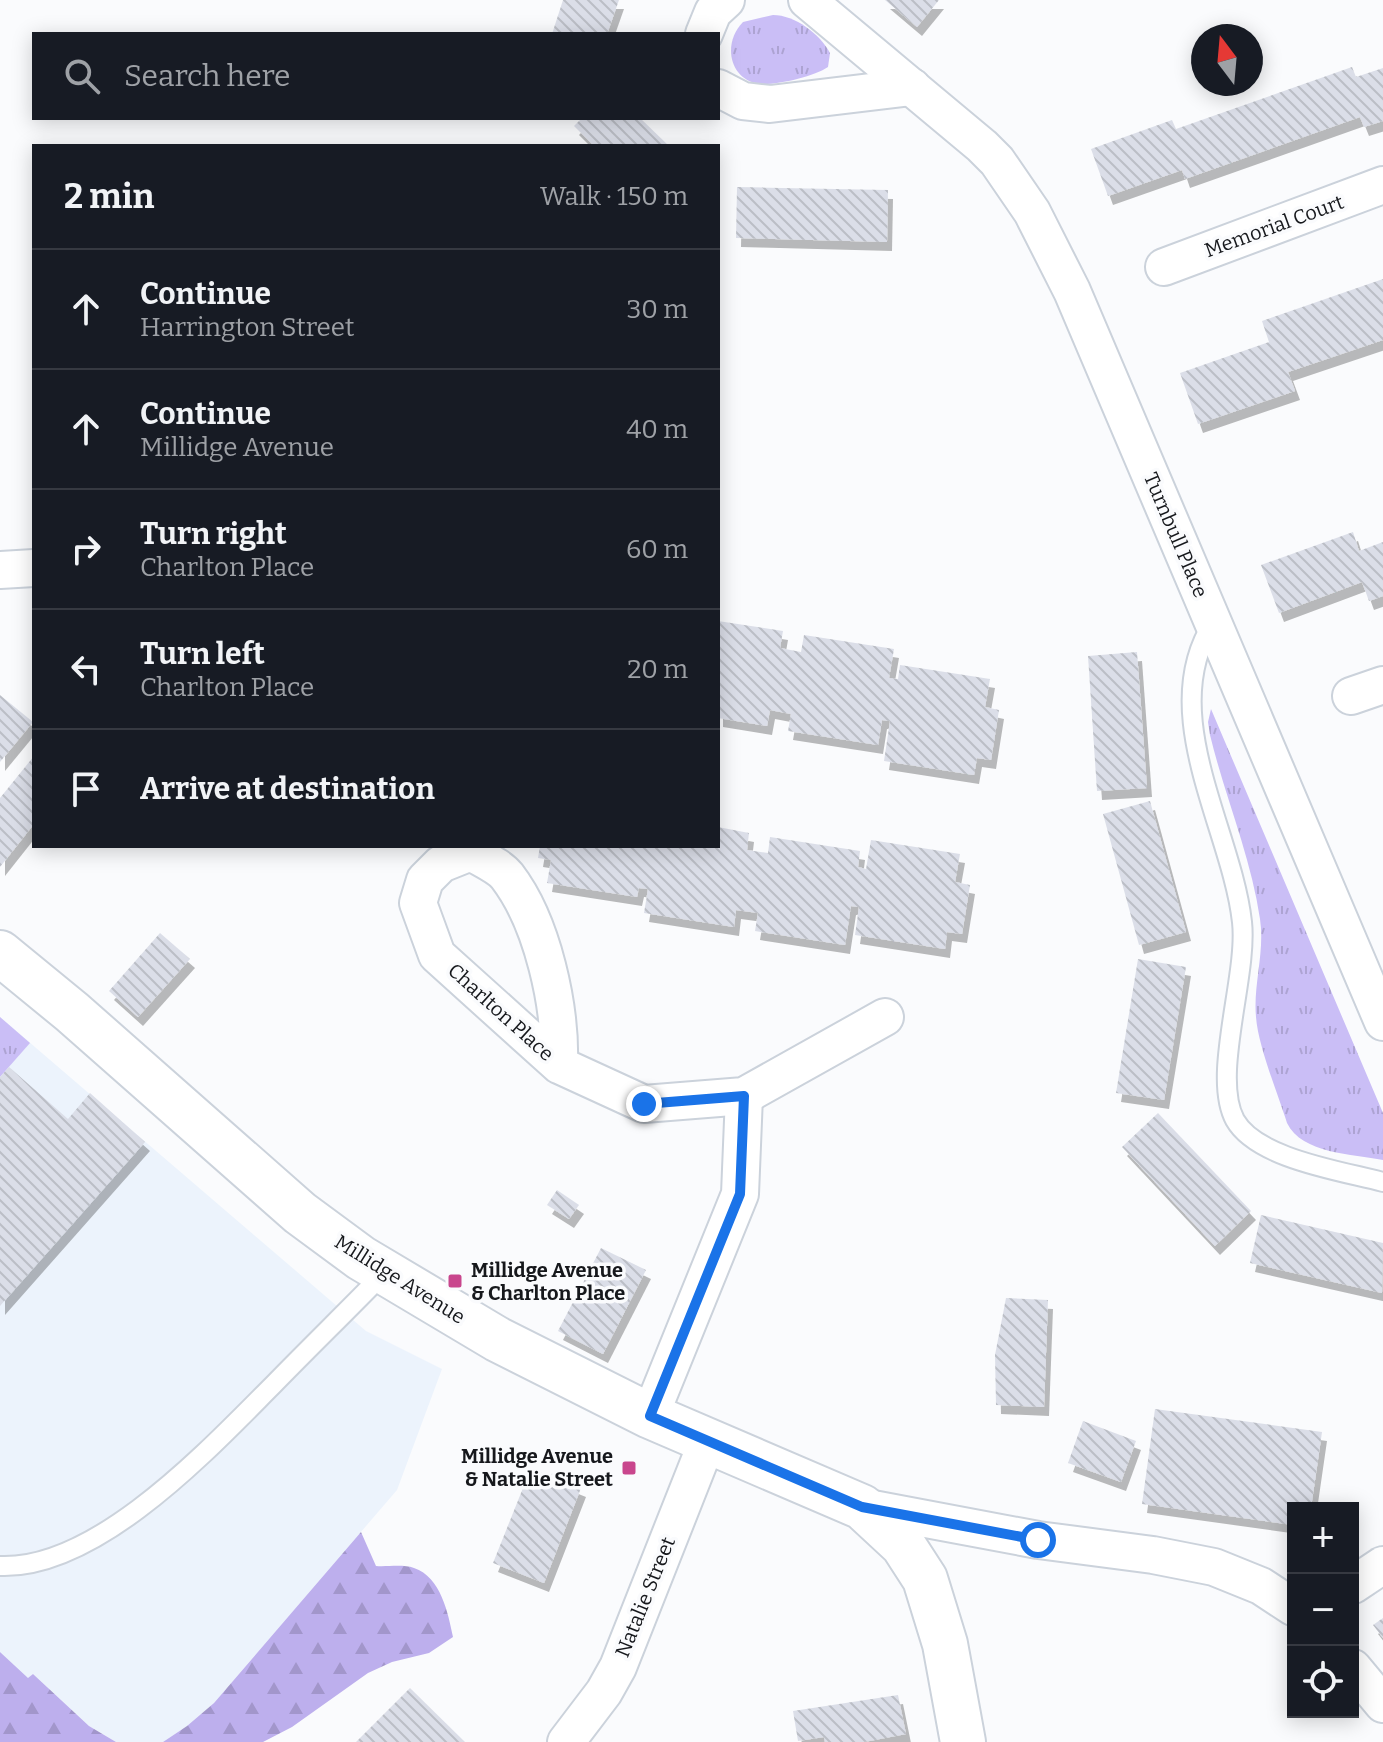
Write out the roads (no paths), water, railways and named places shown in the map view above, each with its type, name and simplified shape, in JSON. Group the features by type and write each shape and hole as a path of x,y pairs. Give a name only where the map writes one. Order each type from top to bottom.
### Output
{"street":[{"path":"705,32 713,12 726,0"},
{"name":"Turnbull Place","path":"807,0 989,154 1032,212 1072,291 1383,1022"},
{"path":"720,89 743,101 770,104 912,87"},
{"name":"Memorial Court","path":"1164,267 1383,185"},
{"path":"0,570 32,568"},
{"name":"Charlton Place","path":"559,1065 560,1037 550,969 525,907 505,874 471,852 441,864 425,880 418,903 437,955 559,1065 644,1104 744,1096 885,1017"},
{"name":"Millidge Avenue","path":"0,953 72,1012 300,1213 385,1272 497,1339 650,1416 862,1507"},
{"path":"650,1416 740,1194 744,1096"},
{"name":"Natalie Street","path":"566,1742 604,1692 618,1667 707,1442"},
{"path":"862,1507 1038,1540 1153,1555 1214,1567 1261,1586 1287,1603"},
{"path":"862,1507 903,1545 925,1579 945,1644 963,1742"},
{"path":"1359,1581 1383,1565"},
{"path":"1359,1675 1383,1704"}],"lane":[{"path":"1213,623 1196,660 1193,718 1201,768 1242,923 1242,953 1228,1069 1229,1101 1234,1119 1244,1133 1257,1143 1289,1156 1383,1182"},
{"path":"0,1566 20,1567 80,1547 132,1512 196,1461 385,1272"}],"place":[{"name":"Millidge Avenue & Charlton Place","path":"455,1281"},
{"name":"Millidge Avenue & Natalie Street","path":"629,1468"}]}
